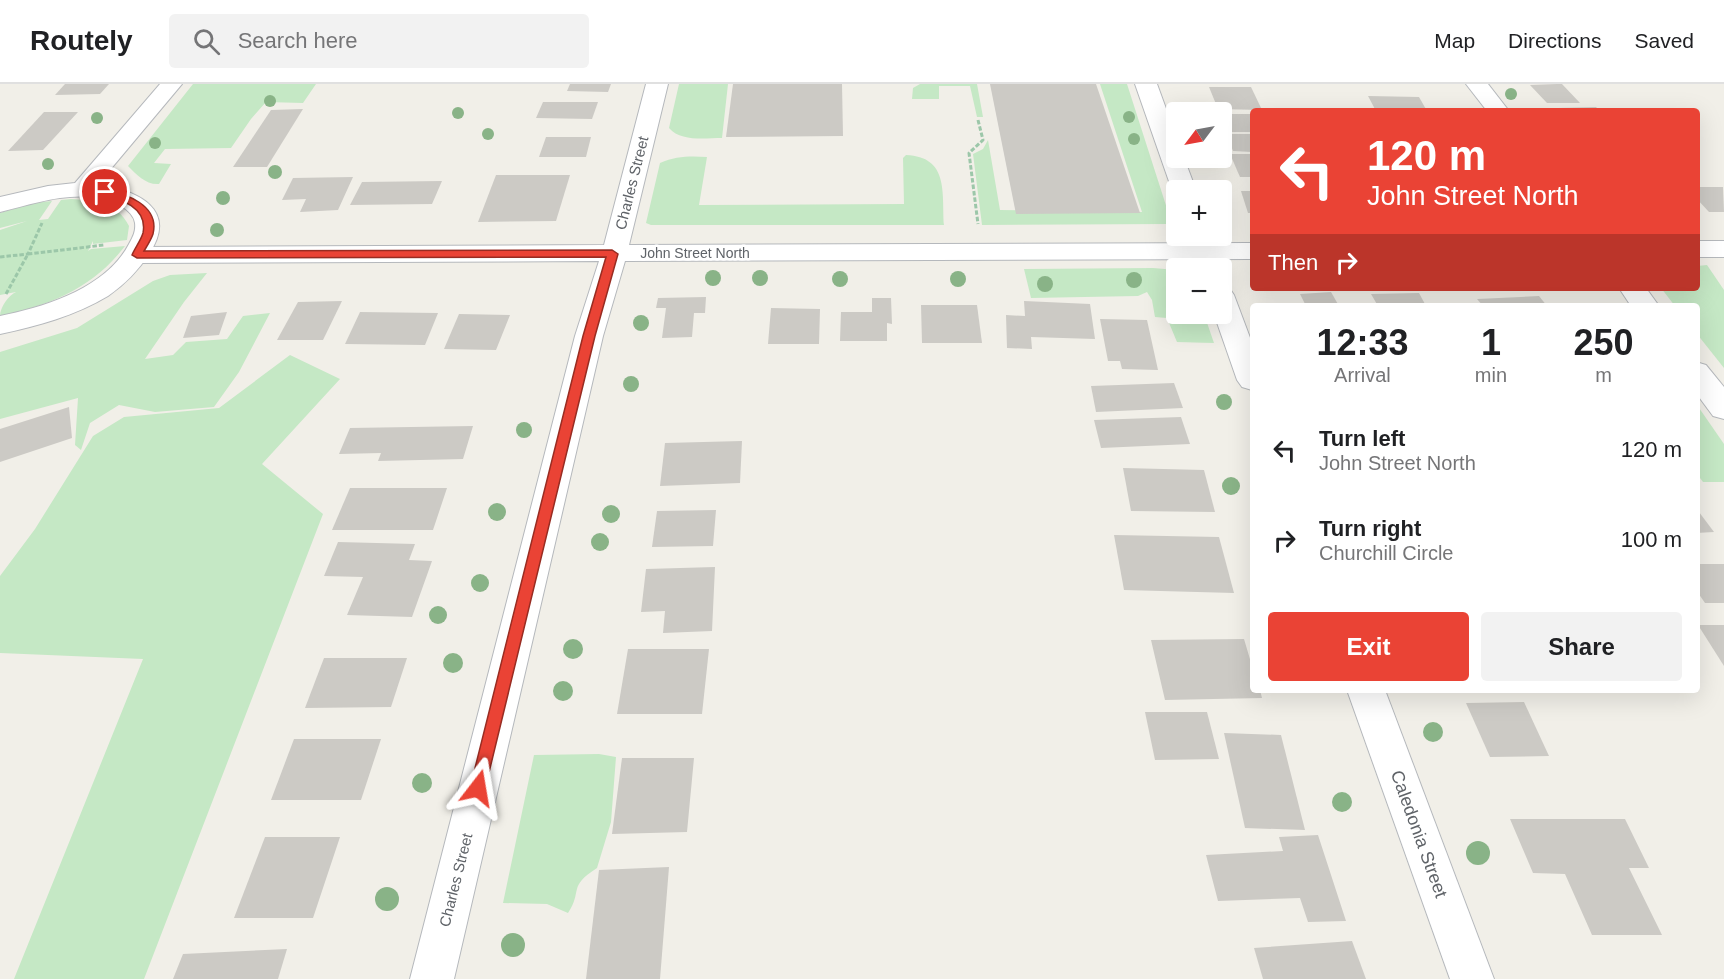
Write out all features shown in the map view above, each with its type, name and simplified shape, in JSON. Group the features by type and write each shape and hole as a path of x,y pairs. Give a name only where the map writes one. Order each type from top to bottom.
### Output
{"street":[{"path":"81,190 171,84"},
{"name":"Charles Street","path":"432,979 589,336 612,254 622,228 657,84"},
{"path":"1146,84 1180,180"},
{"path":"1478,84 1496,108"},
{"path":"0,205 26,197 81,190 105,192 125,197 139,206 147,218 148,233 125,249 124,270 88,295 62,308 22,321 0,325"},
{"name":"John Street North","path":"125,249 612,254 1250,251"},
{"path":"1700,249 1724,249"},
{"path":"1232,324 1250,375"},
{"path":"1700,377 1724,408"},
{"name":"Caledonia Street","path":"1367,693 1472,979"}],"path":[{"path":"978,120 983,140 969,153 979,227"},
{"path":"6,295 52,202 81,190"},
{"path":"0,257 125,249"}],"green space":[{"path":"193,84 316,84 303,103 266,102 231,148 165,149 154,163 171,164 159,184 146,181 128,166"},
{"path":"679,84 728,84 722,138 687,137 669,128"},
{"path":"920,84 977,84 983,117 977,117 970,86 939,86 939,99 912,99 913,88"},
{"path":"1100,84 1127,84 1166,205 1166,224 982,225 973,154 983,149 988,140 1000,210 1142,212"},
{"path":"906,155 920,157 930,162 936,169 942,189 944,225 651,225 646,223 660,163 672,159 707,157 699,205 904,204 903,158"},
{"path":"61,200 97,202 112,207 129,226 127,240 93,244 93,241 88,251 125,246 99,273 70,293 19,312 0,316 5,302 16,292 0,295 0,230 27,221 0,228 0,213 33,203 52,201 39,220 48,219"},
{"path":"1707,265 1724,290 1724,368 1700,338 1700,303 1673,303 1663,291 1700,291 1700,266"},
{"path":"1024,269 1166,269 1166,318 1155,317 1152,300 1147,292 1138,296 1031,298"},
{"path":"207,273 145,359 173,355 186,342 227,339 243,316 270,313 239,372 214,407 155,412 119,405 90,423 81,450 75,445 78,398 0,419 0,352 77,328 153,281 170,275"},
{"path":"1170,324 1207,324 1214,343 1177,342"},
{"path":"290,355 340,379 262,464 323,514 144,979 14,979 143,659 0,653 0,576 35,529 93,436 124,417 219,408"},
{"path":"1700,409 1724,444 1724,482 1703,482 1700,478"},
{"path":"599,754 616,757 611,822 597,868 582,880 568,913 547,904 503,903 534,755"}],"building":[{"path":"65,84 109,84 100,94 55,95"},
{"path":"570,84 611,84 608,92 567,91"},
{"path":"733,84 842,84 843,136 726,137"},
{"path":"990,84 1096,84 1140,213 1016,214"},
{"path":"1562,84 1580,103 1547,103 1530,85"},
{"path":"1209,87 1251,87 1261,108 1232,109 1232,102 1215,102"},
{"path":"1368,96 1419,97 1425,108 1374,108"},
{"path":"543,102 598,102 592,119 536,118"},
{"path":"303,109 267,167 233,167 271,110"},
{"path":"44,112 78,112 43,150 8,151"},
{"path":"1232,114 1250,114 1250,132 1232,132"},
{"path":"1232,134 1250,134 1250,152 1233,151"},
{"path":"546,137 591,137 586,157 539,157"},
{"path":"1232,154 1250,154 1250,177 1240,177"},
{"path":"496,175 570,175 556,221 478,222"},
{"path":"353,177 338,210 300,212 306,199 282,200 293,178"},
{"path":"442,181 432,204 350,205 362,182"},
{"path":"1700,187 1723,187 1724,212 1709,212 1700,202"},
{"path":"1241,191 1250,191 1250,213 1248,213"},
{"path":"1331,292 1337,303 1304,303 1300,294"},
{"path":"1419,293 1424,303 1376,303 1371,294"},
{"path":"1539,296 1545,303 1480,303 1477,299"},
{"path":"706,297 705,313 694,313 692,337 662,338 666,308 656,308 658,298"},
{"path":"872,298 891,298 892,324 887,323 887,341 840,341 841,312 872,312"},
{"path":"342,301 323,340 277,340 298,302"},
{"path":"1024,301 1090,304 1095,339 1031,337 1032,349 1007,348 1006,315 1025,316"},
{"path":"921,305 977,305 982,343 922,343"},
{"path":"771,308 820,309 819,344 768,344"},
{"path":"227,312 219,335 183,338 191,316"},
{"path":"360,312 438,313 425,345 345,344"},
{"path":"459,314 510,315 496,350 444,349"},
{"path":"1100,319 1147,320 1158,370 1122,369 1120,361 1108,361"},
{"path":"1174,383 1183,408 1096,412 1091,386"},
{"path":"69,407 72,438 0,462 0,429"},
{"path":"1181,417 1190,444 1101,448 1094,420"},
{"path":"473,426 463,459 378,461 381,453 339,454 350,428"},
{"path":"742,441 740,483 660,486 665,443"},
{"path":"1123,468 1204,470 1215,512 1131,511"},
{"path":"350,488 447,488 433,530 332,530"},
{"path":"716,510 713,546 652,547 657,511"},
{"path":"1700,513 1714,532 1700,533"},
{"path":"1114,535 1219,537 1234,593 1124,590"},
{"path":"338,542 415,544 409,560 432,561 412,617 347,615 363,577 324,576"},
{"path":"1700,564 1724,564 1724,603 1705,603 1700,596"},
{"path":"715,567 712,631 663,633 665,611 641,612 646,569"},
{"path":"1700,625 1724,625 1724,666 1700,628"},
{"path":"1244,639 1250,659 1250,693 1261,693 1262,698 1165,700 1151,640"},
{"path":"628,649 709,649 702,714 617,714"},
{"path":"324,658 407,658 391,707 305,708"},
{"path":"1524,702 1549,756 1490,757 1466,703"},
{"path":"1145,712 1207,712 1219,759 1155,760"},
{"path":"1224,733 1281,735 1305,830 1245,828"},
{"path":"294,739 381,739 361,800 271,800"},
{"path":"622,758 694,758 687,832 612,834"},
{"path":"1510,819 1625,819 1649,868 1629,868 1662,935 1592,935 1565,874 1533,873"},
{"path":"1318,835 1346,921 1308,922 1300,898 1218,901 1206,855 1283,851 1279,837"},
{"path":"265,837 340,837 313,918 234,918"},
{"path":"669,867 660,979 586,979 599,870"},
{"path":"1352,941 1366,979 1263,979 1254,948"},
{"path":"287,949 278,979 173,979 183,954"}],"route":[{"path":"105,192 125,197 139,206 147,218 148,233 137,255 612,254 589,336 478,788"}]}
